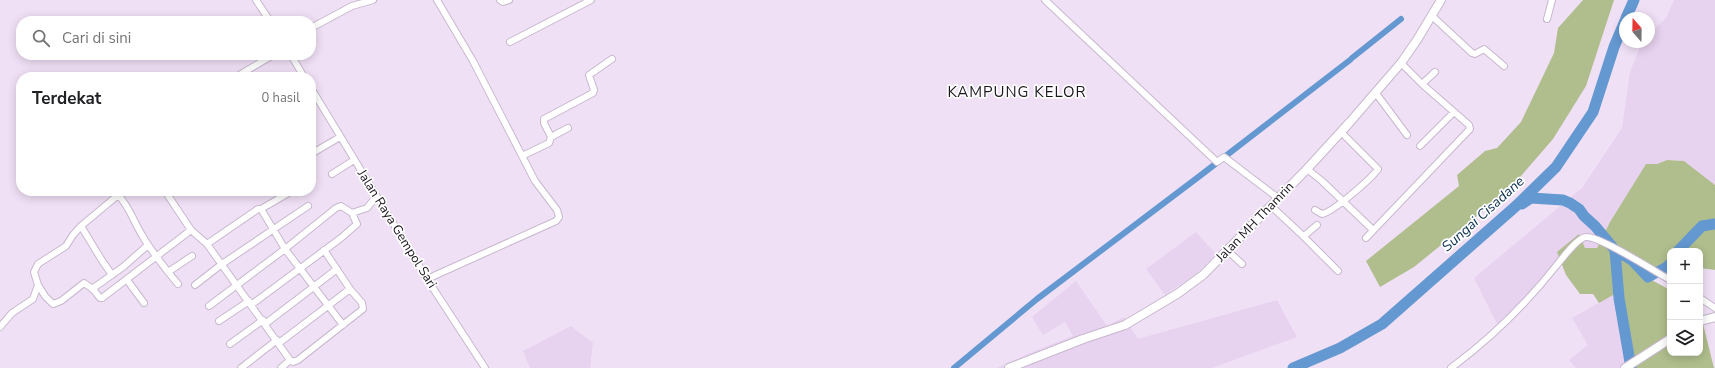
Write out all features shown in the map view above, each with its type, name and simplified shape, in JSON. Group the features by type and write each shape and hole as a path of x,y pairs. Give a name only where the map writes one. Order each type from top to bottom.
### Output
{"street":[{"path":"256,0 267,16"},
{"path":"316,25 352,6 373,0"},
{"path":"427,279 521,238 558,219 557,210 535,181 473,62 437,0"},
{"path":"500,0 503,2 509,0"},
{"path":"510,42 591,0"},
{"path":"1045,0 1217,162 1224,157 1278,198"},
{"name":"Jalan MH Thamrin","path":"1009,368 1083,339 1125,325 1182,290 1203,275 1307,169 1401,63 1441,0"},
{"path":"1547,19 1552,0"},
{"path":"1432,16 1472,53 1475,54 1484,49 1504,66"},
{"path":"522,156 550,144 551,137 544,123 544,119 593,93 594,90 589,75 612,59"},
{"path":"244,72 265,60"},
{"path":"294,60 301,72"},
{"path":"1366,238 1470,131 1469,125 1422,84 1401,63"},
{"path":"1422,84 1435,72"},
{"path":"1375,92 1407,135"},
{"name":"Jalan Raya Gempol Sari","path":"316,96 427,279 485,368"},
{"path":"1420,146 1454,112"},
{"path":"551,137 568,128"},
{"path":"1315,210 1322,214 1326,214 1344,201 1378,169 1341,132"},
{"path":"316,151 340,137"},
{"path":"332,174 354,160"},
{"path":"1307,169 1322,180 1373,230"},
{"path":"117,196 82,226 73,235 66,246 38,264 34,272 38,286 53,304 62,301 84,283 100,298 102,298 191,230"},
{"path":"122,196 138,229 148,245 178,284"},
{"path":"169,196 191,230 207,244 238,285 290,360 293,362 298,360 362,311 364,307 324,250"},
{"path":"207,244 258,209 261,209 283,196"},
{"path":"352,213 367,208 376,197"},
{"path":"195,285 222,264 308,206"},
{"path":"208,306 286,249 336,208 341,206 352,213 357,224 341,238 250,303 219,321"},
{"path":"1271,206 1304,236 1338,271"},
{"path":"261,209 286,249 343,325"},
{"path":"1304,236 1316,225"},
{"path":"82,226 112,275"},
{"path":"1451,368 1505,323 1568,252 1584,238 1591,238 1627,254 1667,278"},
{"path":"92,289 112,275 148,245"},
{"path":"1228,251 1242,264"},
{"path":"168,272 192,256"},
{"path":"230,344 264,322 337,270"},
{"path":"127,280 144,303"},
{"path":"0,327 12,312 33,299 38,286"},
{"path":"241,368 350,289"},
{"path":"1703,300 1715,308"},
{"path":"1703,320 1715,317"},
{"path":"1625,368 1667,341"},
{"path":"281,368 290,360"}],"shaded area":[{"path":"1674,0 1715,0 1715,185 1684,161 1667,160 1657,164 1646,164 1610,222 1597,248 1585,248 1579,234 1561,263 1497,324 1474,278 1582,188 1622,128 1630,72 1640,48 1655,48 1655,28 1666,18"},
{"path":"1196,232 1216,254 1197,273 1165,295 1146,269"},
{"path":"1076,281 1107,326 1124,317 1138,339 1277,300 1297,337 1212,368 997,368 1073,336 1065,322 1043,335 1032,317"},
{"path":"1622,290 1633,368 1576,368 1569,360 1588,345 1572,318"},
{"path":"571,326 593,343 590,368 530,368 523,351"}],"green space":[{"path":"1583,0 1614,0 1586,86 1553,139 1509,190 1414,267 1380,287 1366,261 1459,186 1457,175 1485,151 1497,148 1521,122 1554,53 1558,28"},
{"path":"1667,160 1684,161 1715,185 1715,270 1703,268 1703,248 1667,248 1667,274 1648,278 1667,288 1667,356 1703,356 1703,324 1714,368 1633,368 1622,290 1599,303 1593,294 1580,294 1566,275 1557,252 1579,234 1585,248 1597,248 1610,222 1646,164 1657,164"}],"waterway":[{"name":"Sungai Cisadane","path":"1629,12 1634,0"},
{"path":"1352,58 1401,19"},
{"name":"Sungai Cisadane","path":"1293,368 1340,348 1382,324 1516,206 1556,167 1593,112 1619,35"},
{"path":"954,368 1037,299 1350,60"},
{"path":"1522,204 1531,198 1563,200 1570,203 1579,209 1615,250 1632,260 1648,277 1667,267"},
{"path":"1681,248 1702,226 1715,224"},
{"path":"1615,250 1619,298 1631,368"}],"district":[{"name":"KAMPUNG KELOR","path":"1017,92"}]}
